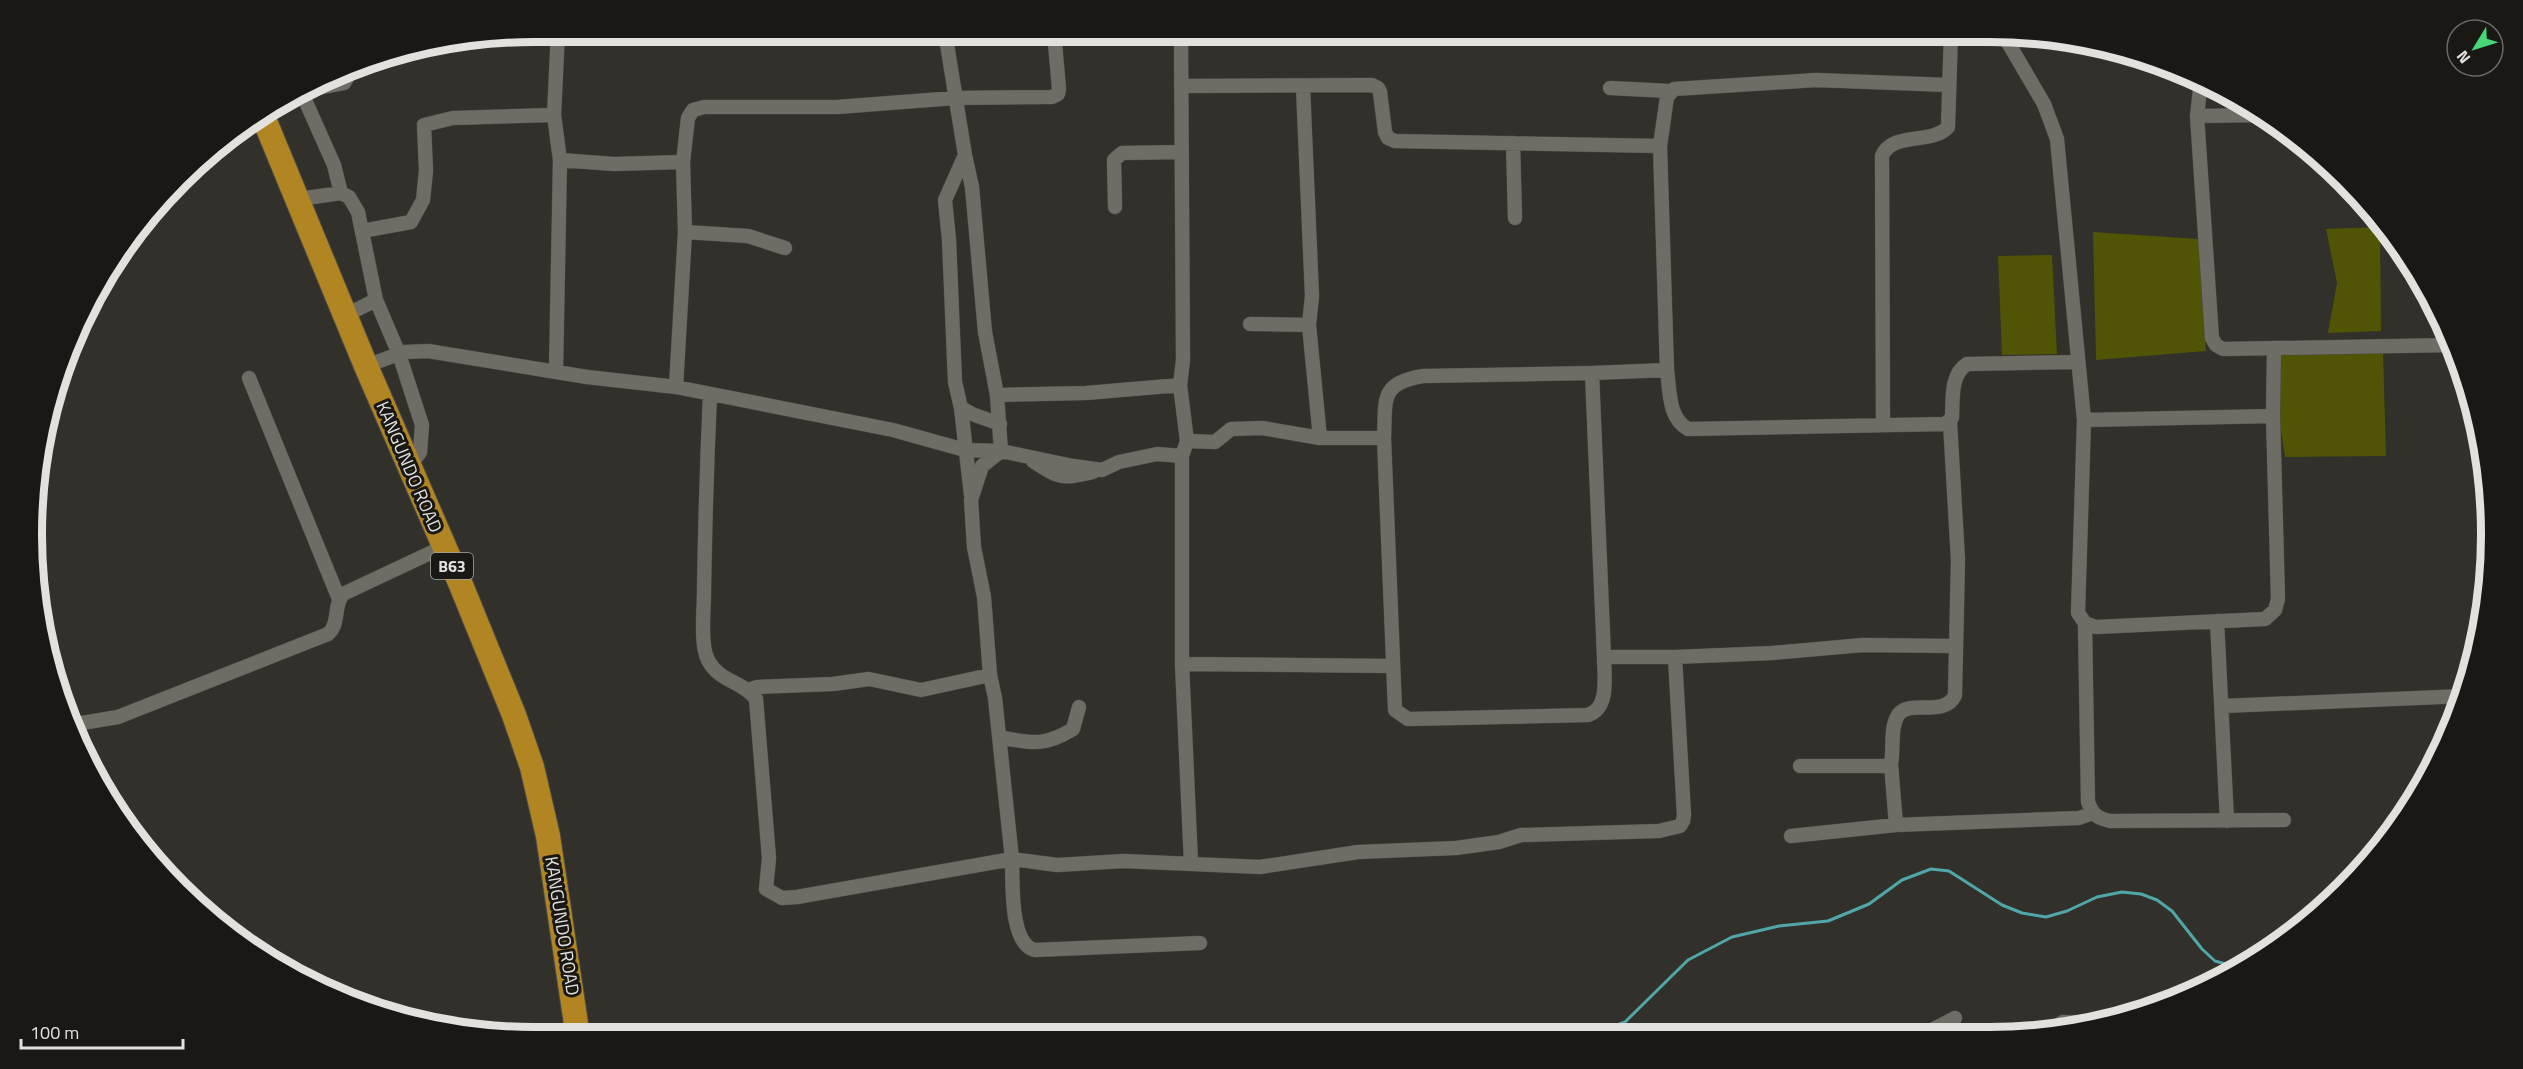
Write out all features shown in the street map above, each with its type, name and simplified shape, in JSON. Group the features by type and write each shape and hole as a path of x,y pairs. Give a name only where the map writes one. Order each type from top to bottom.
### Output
{"highway":[{"name":"KANGUNDO ROAD","path":"266,122 514,715 532,767 548,836 577,1027"}],"street":[{"path":"556,372 560,160 554,115 558,42"},
{"path":"947,42 972,187 985,332 997,395 1001,451"},
{"path":"676,387 685,232 683,162 688,118 693,110 704,107 837,107 955,98 1052,97 1058,94 1059,89 1055,42"},
{"path":"1181,42 1183,360 1180,385 1187,441 1182,456 1182,664 1191,863"},
{"path":"1883,424 1882,156 1884,150 1891,144 1943,132 1948,127 1951,42"},
{"path":"2008,43 2044,104 2057,139 2084,420 2078,613 2085,623 2088,802 2098,819 2110,821 2284,820"},
{"path":"334,85 344,83 346,79"},
{"path":"1610,88 1670,91 1816,80 1949,85"},
{"path":"1181,86 1372,85 1378,88 1385,132 1388,138 1395,141 1660,146"},
{"path":"1303,87 1312,296 1309,325 1320,438"},
{"path":"2200,90 2197,116 2212,338 2216,345 2223,349 2444,345"},
{"path":"1670,91 1666,97 1660,146 1667,370 1674,416 1679,424 1688,429 1945,424 1950,422"},
{"path":"305,99 334,165 341,193"},
{"path":"362,231 411,222 423,200 426,171 424,125 453,118 554,115"},
{"path":"2197,116 2247,115"},
{"path":"1513,143 1515,218"},
{"path":"1114,207 1114,160 1122,153 1182,152"},
{"path":"965,155 945,200 955,382 961,408 974,547 984,597 990,675 995,698 1019,937 1026,947 1035,950 1200,944"},
{"path":"560,160 614,164 683,162"},
{"path":"299,199 341,193 349,197 358,212 376,300 399,354 422,425 420,452 409,468"},
{"path":"685,232 748,236 785,248"},
{"path":"346,315 376,300"},
{"path":"1250,324 1309,325"},
{"path":"2085,623 2096,627 2265,618 2275,610 2278,599 2272,416 2274,348"},
{"path":"366,366 399,354 428,351 556,372 676,387 893,430 965,450 1001,451 1102,470 1119,462 1157,454 1182,456"},
{"path":"1896,825 1891,764 1895,719 1899,713 1907,709 1944,706 1952,702 1955,695 1958,560 1950,422 1958,370 1968,363 2078,362"},
{"path":"1592,373 1604,657 1603,704 1597,712 1588,715 1408,719 1395,710 1392,666 1384,438 1386,400 1391,387 1407,379 1423,376 1667,370"},
{"path":"79,723 118,717 328,634 334,626 339,599 249,378"},
{"path":"997,395 1086,393 1180,385"},
{"path":"710,394 706,479 704,628 706,657 720,676 748,690 756,699 769,858 766,889 782,898 1012,859 1057,864 1124,861 1260,867 1358,852 1456,848 1498,842 1521,835 1659,831 1680,826 1684,815 1675,657"},
{"path":"961,408 1000,424"},
{"path":"2084,420 2272,416"},
{"path":"1187,441 1215,441 1231,429 1262,428 1320,438 1384,438"},
{"path":"971,500 982,466 1001,451"},
{"path":"339,599 347,592 443,547"},
{"path":"2217,621 2227,820"},
{"path":"1604,657 1772,653 1863,645 1955,646"},
{"path":"1182,664 1392,666"},
{"path":"748,690 757,687 833,684 869,679 921,690 990,675"},
{"path":"2223,706 2454,696"},
{"path":"999,737 1038,744 1055,740 1073,729 1079,707"},
{"path":"1800,766 1887,766 1891,764"},
{"path":"1791,836 1896,825 2079,818 2093,813"},
{"path":"1938,1027 1955,1018"}],"shaded area":[{"path":"2373,227 2380,236 2381,331 2328,333 2337,283 2326,229"},
{"path":"2093,232 2199,239 2206,351 2096,360"},
{"path":"2052,255 2057,354 2002,355 1998,256"},
{"path":"2279,352 2383,352 2386,456 2285,457 2277,405"}],"waterway":[{"path":"1612,1027 1625,1022 1688,960 1732,937 1779,926 1828,921 1869,904 1902,880 1931,869 1949,871 2002,905 2022,913 2046,917 2067,911 2097,897 2122,892 2141,894 2157,900 2172,911 2202,949 2215,961 2228,965"}]}
